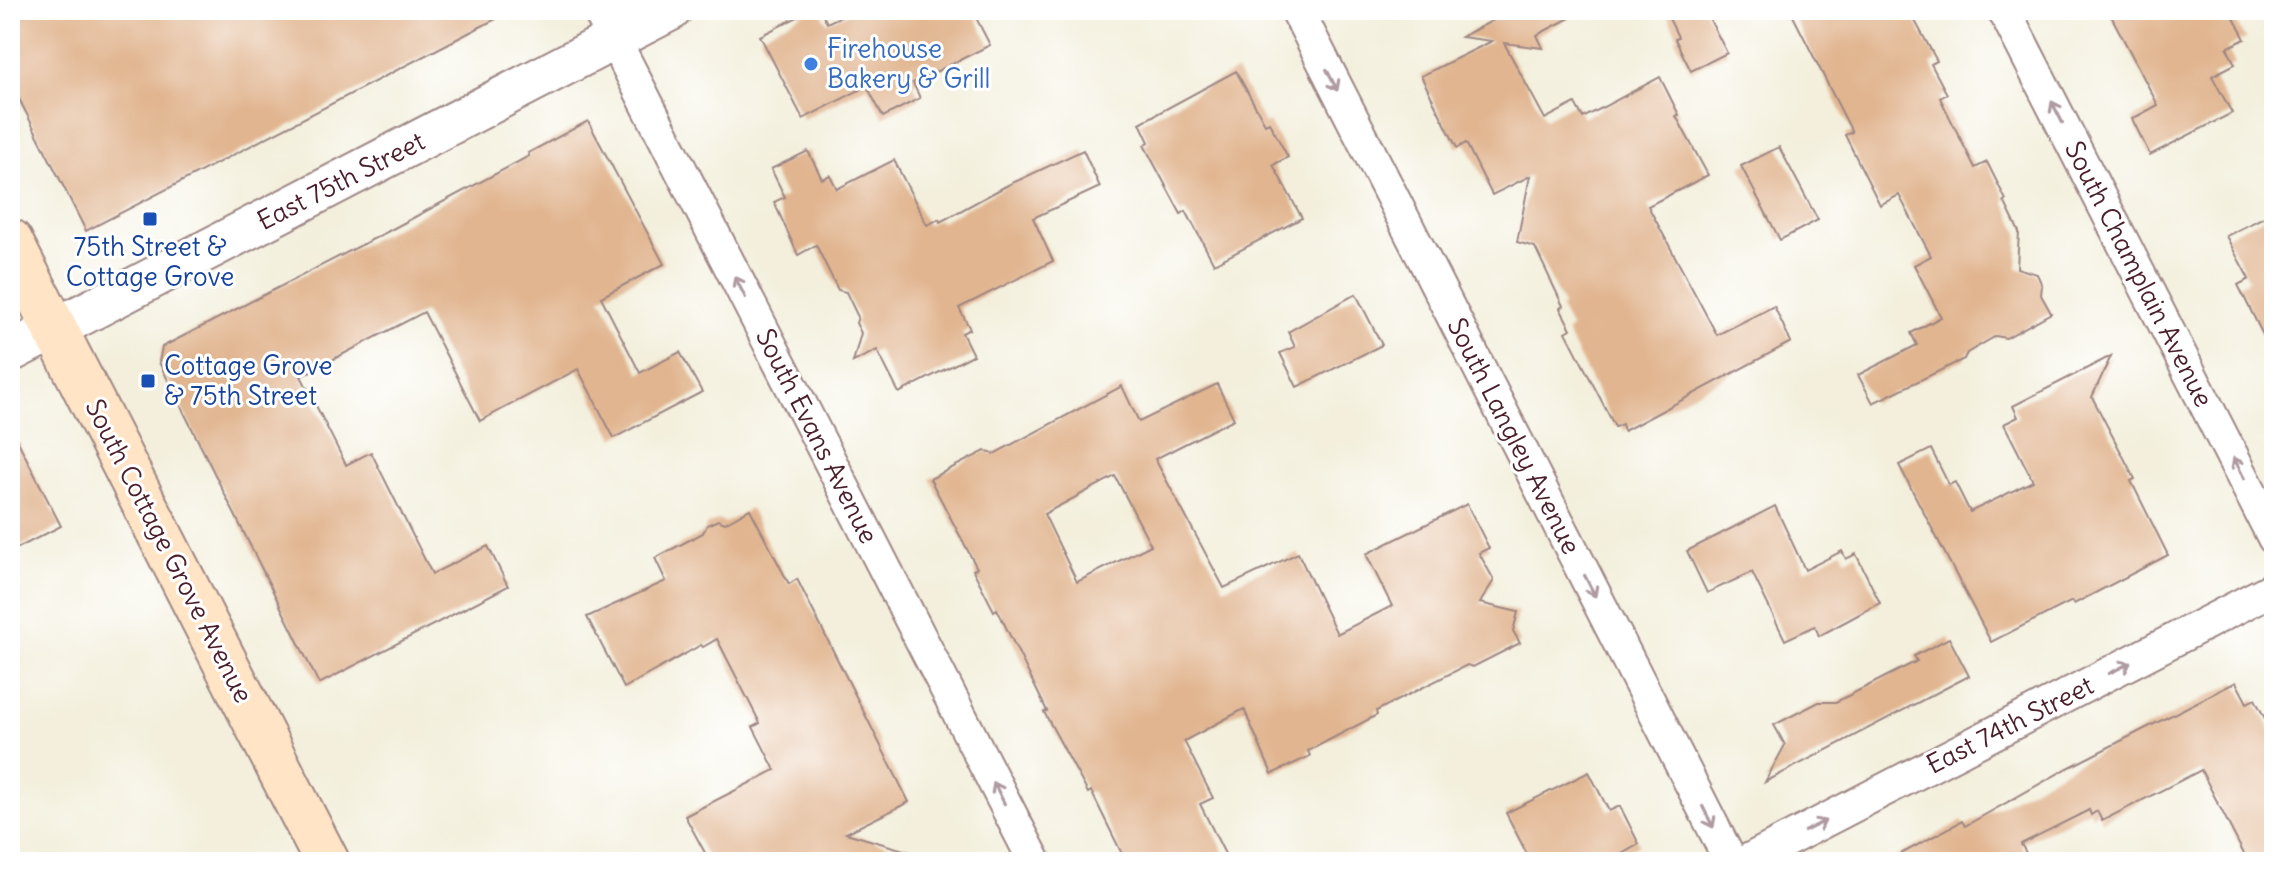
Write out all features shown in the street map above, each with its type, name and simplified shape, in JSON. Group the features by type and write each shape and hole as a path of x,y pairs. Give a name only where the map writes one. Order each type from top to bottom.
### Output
{"main road":[{"name":"South Cottage Grove Avenue","path":"10,241 327,862"}],"street":[{"name":"East 75th Street","path":"10,352 606,25 671,10"},
{"name":"South Langley Avenue","path":"1297,10 1731,862"},
{"name":"South Champlain Avenue","path":"2004,10 2274,538"},
{"name":"South Evans Avenue","path":"606,25 1035,862"},
{"name":"East 74th Street","path":"1745,862 2274,588"}],"building":[{"path":"10,10 513,10 86,231 10,81"},
{"path":"811,10 820,10 827,23 854,10 972,10 990,45 913,83 920,98 883,117 867,86 803,119 760,36"},
{"path":"1513,10 1585,10 1537,35 1543,48 1504,43 1545,119 1575,103 1583,118 1660,77 1679,115 1676,116 1708,175 1648,206 1717,335 1774,306 1791,342 1624,431 1622,424 1615,427 1566,332 1571,329 1560,308 1563,306 1535,247 1517,242 1530,176 1492,195 1466,143 1457,148 1421,76 1492,41 1461,37"},
{"path":"1665,10 1705,10 1727,53 1691,71"},
{"path":"1790,10 1909,10 1937,61 1931,64 1947,94 1940,98 1975,168 1987,162 2006,200 2019,232 2017,268 2037,274 2042,285 2041,295 2051,313 2006,338 1996,336 1967,353 1964,359 1873,403 1858,375 1917,345 1911,333 1941,317 1914,265 1931,256 1899,195 1880,205 1845,135 1852,132"},
{"path":"2108,10 2230,10 2245,39 2227,48 2235,64 2212,76 2232,113 2150,155 2132,119 2158,105"},
{"path":"1236,71 1265,124 1269,122 1288,157 1273,165 1302,218 1214,264 1186,211 1181,214 1144,145 1149,142 1140,123"},
{"path":"588,121 664,264 601,297 640,373 680,352 702,392 614,438 578,369 480,421 424,312 301,376 346,465 371,452 432,574 488,546 508,586 319,684 159,362 162,347 383,234"},
{"path":"1779,147 1818,220 1780,240 1741,166"},
{"path":"1083,150 1100,187 1033,218 1053,261 959,308 970,329 962,333 973,355 899,393 877,350 853,362 861,333 856,323 858,317 846,292 838,290 816,245 798,255 774,202 785,197 771,169 808,151 822,179 830,175 837,189 894,160 927,225 939,219 940,222 1006,186"},
{"path":"2274,212 2274,357 2238,285 2249,279 2226,236"},
{"path":"1356,294 1382,345 1297,387 1280,353 1295,347 1288,332"},
{"path":"2111,356 2092,397 2135,479 2131,481 2168,555 2074,604 2072,601 1991,642 1899,465 1931,449 1949,485 1955,482 1970,512 2033,481 2004,424 2018,417 2013,406"},
{"path":"1217,384 1234,419 1155,459 1224,588 1298,553 1337,634 1392,606 1366,554 1467,504 1489,548 1479,553 1494,580 1480,603 1518,612 1513,631 1520,643 1473,667 1467,665 1376,711 1377,715 1308,751 1310,756 1272,774 1244,709 1184,741 1213,798 1200,804 1229,862 1126,862 1091,791 1088,793 1044,712 1047,711 997,609 994,611 973,570 977,568 930,479 985,451 994,454 1122,386 1139,422","holes":["1115,476 1151,545 1077,582 1044,514"]},
{"path":"10,426 61,526 10,552"},
{"path":"1775,506 1805,570 1842,551 1846,559 1856,554 1880,603 1819,636 1815,626 1785,640 1752,572 1707,593 1687,551"},
{"path":"750,509 789,584 797,579 909,802 846,833 914,853 913,862 710,862 685,816 775,770 753,727 760,723 717,639 624,688 587,617 666,581 655,558 703,533 707,525 718,520 725,523"},
{"path":"1949,638 1969,676 1765,782 1785,745 1774,725 1819,702 1836,702 1917,661 1914,656"},
{"path":"2236,682 2247,703 2255,699 2274,736 2274,862 2248,862 2201,770 2102,821 2097,811 2091,815 2089,810 2021,844 2031,862 1886,862 1962,821 1965,826 2068,768"},
{"path":"1589,772 1609,811 1620,806 1639,844 1608,862 1531,862 1506,813"}],"place":[{"name":"Firehouse Bakery & Grill","path":"811,64"},
{"name":"75th Street & Cottage Grove","path":"150,219"},
{"name":"Cottage Grove & 75th Street","path":"148,381"}]}
